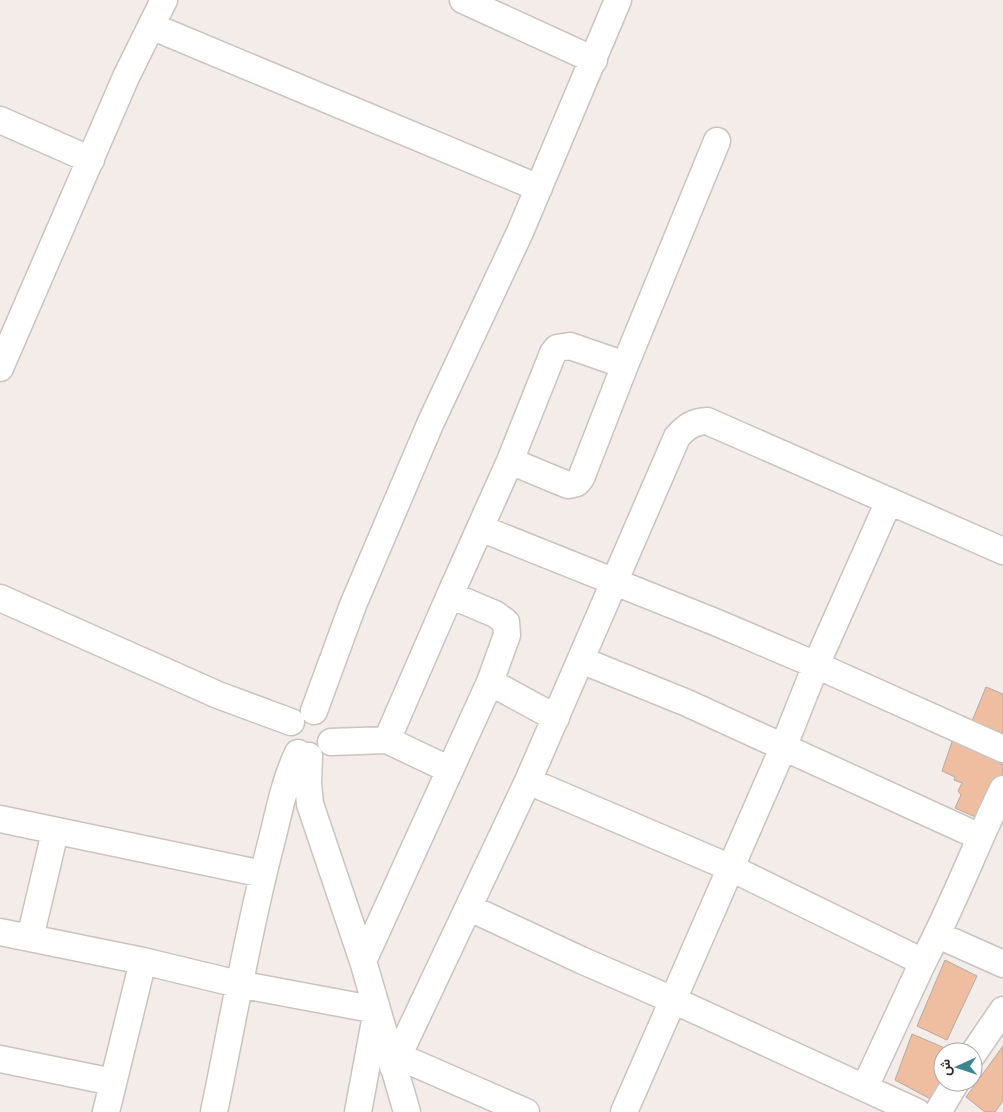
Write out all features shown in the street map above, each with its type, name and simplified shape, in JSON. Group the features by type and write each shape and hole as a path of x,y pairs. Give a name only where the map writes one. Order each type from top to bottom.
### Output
{"street":[{"path":"0,368 7,334 91,160 126,77 164,0"},
{"path":"463,0 594,60"},
{"path":"450,770 387,740 313,750 290,744 287,733 302,716 431,422 539,188 618,0"},
{"path":"152,26 539,188"},
{"path":"0,120 91,160"},
{"path":"510,461 568,485 577,483 581,478 717,141"},
{"path":"387,740 510,461 557,348 570,346 625,365"},
{"path":"396,1061 470,908 528,781 677,437 687,426 707,421 1003,551"},
{"path":"624,1112 783,748 816,664 889,502"},
{"path":"480,528 816,664 1003,749"},
{"path":"363,961 490,682 507,635 506,622 495,614 450,595"},
{"path":"0,598 218,695 302,716 320,713 330,723 332,729 313,750 283,793 238,984 214,1112"},
{"path":"581,660 687,703 980,837"},
{"path":"490,682 556,718"},
{"path":"313,750 308,784 310,804 363,961 377,1010 396,1061 406,1112"},
{"path":"528,781 730,868 923,962"},
{"path":"865,1087 923,962 938,935 1003,789"},
{"path":"0,819 263,874"},
{"path":"30,938 55,832"},
{"path":"470,908 917,1112"},
{"path":"0,932 143,961 238,984 377,1010"},
{"path":"938,935 1000,955"},
{"path":"106,1112 143,961"},
{"path":"358,1112 377,1010"},
{"path":"981,1042 1003,1010"},
{"path":"0,1059 113,1082"},
{"path":"396,1061 526,1112"},
{"path":"938,1112 950,1092"}],"building":[{"path":"986,687 1003,694 1003,734 972,721"},
{"path":"953,739 1002,758 1003,772 980,819 955,808 961,795 958,791 962,783 954,780 955,777 942,771"},
{"path":"945,960 977,976 947,1040 917,1026"},
{"path":"912,1034 933,1043 933,1092 941,1092 938,1103 895,1080"},
{"path":"1003,1046 1003,1101 995,1112 985,1112 966,1097 970,1092 983,1092 983,1074"}]}
